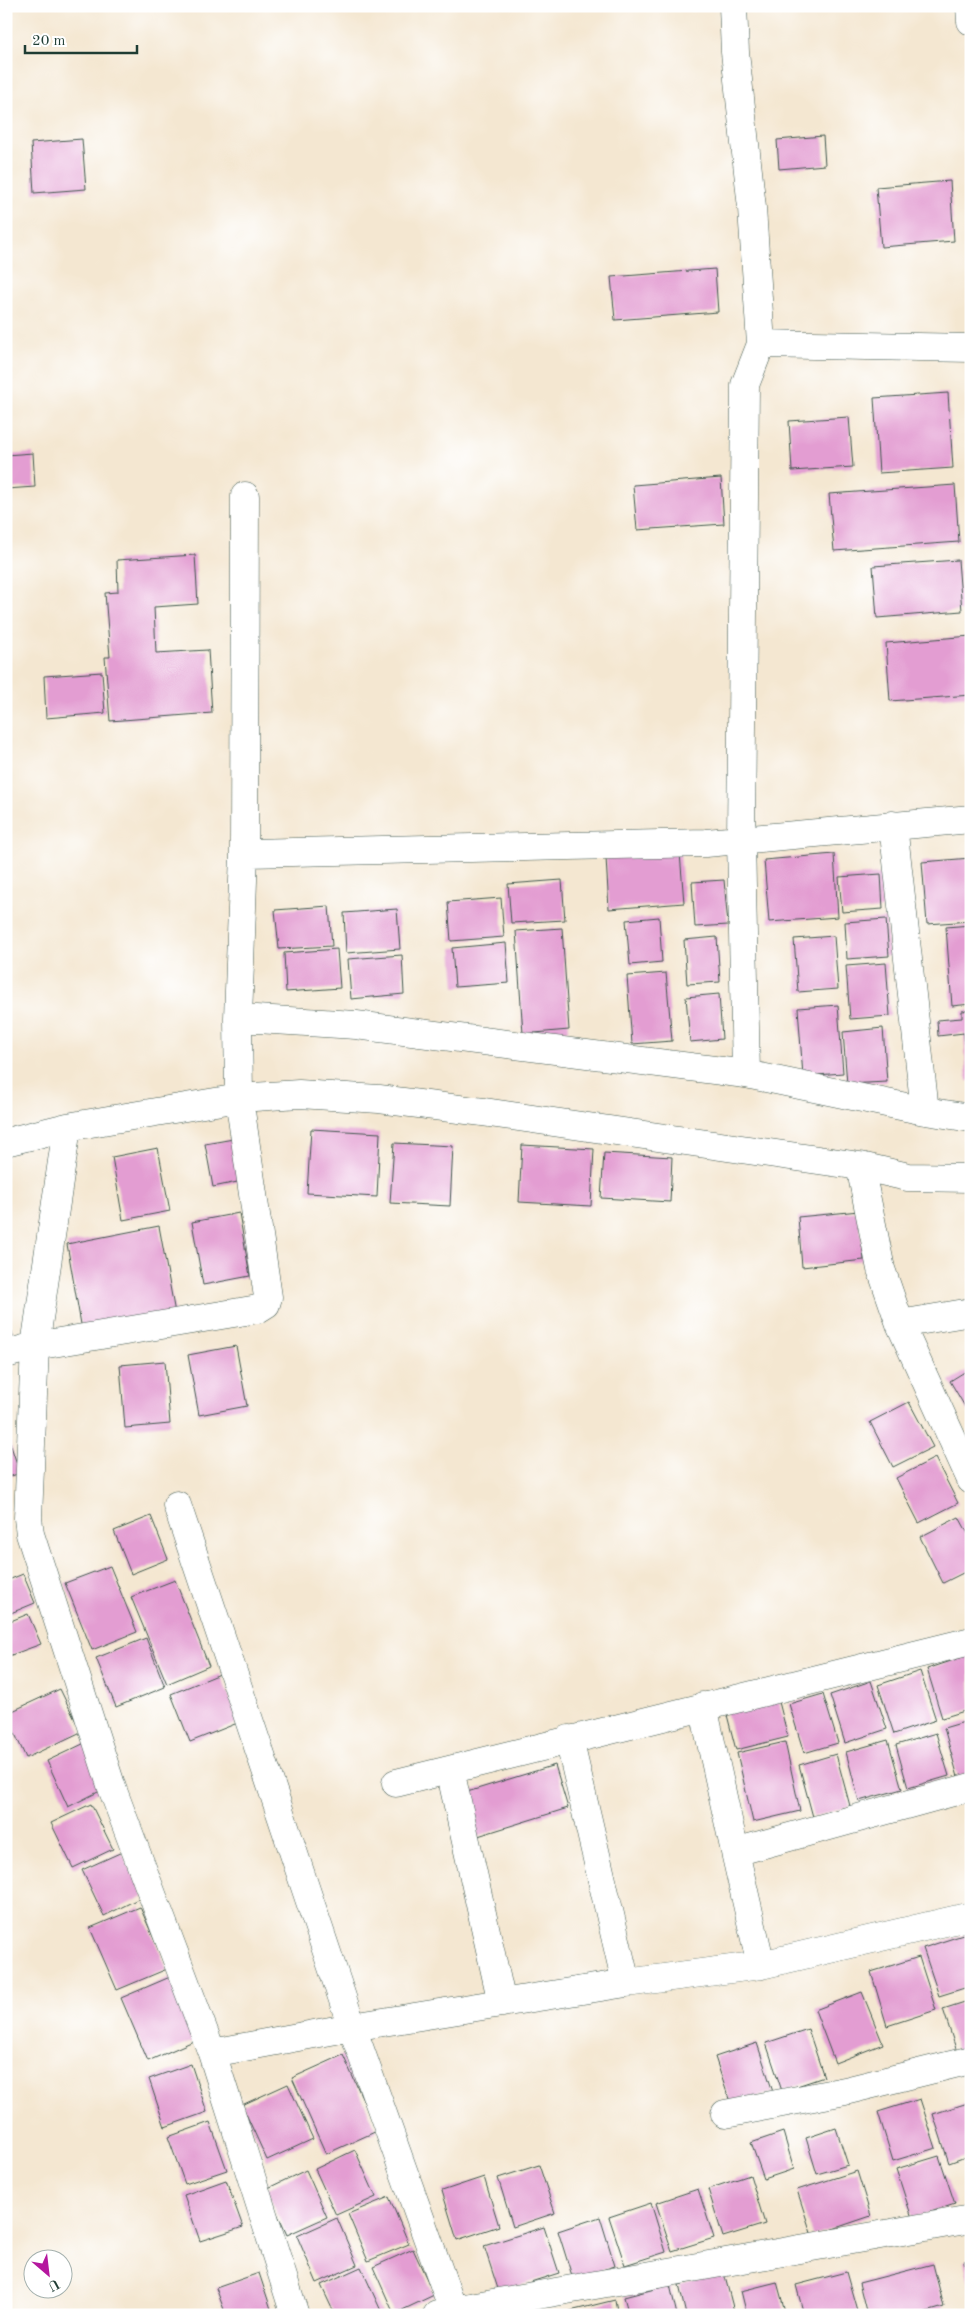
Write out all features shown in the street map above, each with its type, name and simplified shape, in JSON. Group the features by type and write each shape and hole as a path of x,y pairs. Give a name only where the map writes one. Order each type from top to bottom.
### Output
{"street":[{"path":"733,6 735,52 752,208 762,344 744,385 743,402 741,840 746,1074"},
{"path":"970,6 971,21"},
{"path":"762,344 971,348"},
{"path":"6,1354 35,1346 258,1309 266,1304 268,1297 239,1098 238,1018 244,853 245,496"},
{"path":"244,853 706,843 971,819"},
{"path":"893,825 925,1111"},
{"path":"238,1018 356,1025 746,1074 925,1111 971,1118"},
{"path":"6,1142 67,1127 239,1098 299,1094 379,1099 493,1113 860,1166 908,1177 971,1178"},
{"path":"67,1127 35,1346 28,1518 30,1534 112,1788 212,2053 295,2315"},
{"path":"860,1166 881,1269 900,1324 971,1480"},
{"path":"900,1324 971,1312"},
{"path":"177,1506 352,2027 445,2312 971,2219"},
{"path":"396,1783 971,1641"},
{"path":"703,1706 761,1966"},
{"path":"568,1739 626,1983"},
{"path":"450,1770 502,2003"},
{"path":"735,1852 971,1787"},
{"path":"212,2053 352,2027 626,1983 761,1966 971,1916"},
{"path":"725,2114 845,2090 971,2060"}],"building":[{"path":"823,136 825,165 779,169 777,140"},
{"path":"82,139 86,189 34,193 31,143"},
{"path":"950,181 954,241 881,247 876,187"},
{"path":"715,269 718,312 615,320 611,277"},
{"path":"948,393 953,468 879,473 874,398"},
{"path":"849,417 853,467 792,471 789,421"},
{"path":"33,453 35,487 6,489 6,455"},
{"path":"721,478 724,524 637,530 633,485"},
{"path":"955,485 959,542 834,551 829,494"},
{"path":"195,555 198,604 154,607 156,653 208,650 212,713 110,721 105,657 110,657 105,593 118,592 117,560"},
{"path":"958,560 962,611 877,618 873,566"},
{"path":"971,636 971,695 890,701 886,643"},
{"path":"102,672 105,713 46,718 44,676"},
{"path":"680,853 684,903 609,909 606,858"},
{"path":"834,854 838,917 769,922 764,860"},
{"path":"971,858 971,921 927,924 922,862"},
{"path":"881,874 883,909 842,912 839,877"},
{"path":"562,880 565,920 511,923 508,884"},
{"path":"724,880 728,925 695,927 692,882"},
{"path":"501,898 504,937 451,941 448,902"},
{"path":"329,906 332,946 279,949 275,910"},
{"path":"397,909 400,949 346,953 344,913"},
{"path":"659,917 662,962 630,965 626,920"},
{"path":"886,919 889,956 847,959 845,922"},
{"path":"971,925 971,1004 952,1006 946,927"},
{"path":"562,928 569,1030 523,1034 516,931"},
{"path":"834,936 838,989 798,992 794,939"},
{"path":"717,937 720,982 687,984 684,940"},
{"path":"506,943 509,983 455,987 452,948"},
{"path":"337,949 340,988 286,992 284,953"},
{"path":"402,955 404,994 351,999 348,959"},
{"path":"886,963 890,1016 850,1019 846,966"},
{"path":"666,973 672,1041 632,1044 627,976"},
{"path":"719,994 722,1039 690,1042 686,997"},
{"path":"838,1005 843,1073 803,1076 798,1008"},
{"path":"971,1010 971,1081 967,1081 964,1033 938,1036 937,1020 962,1018 962,1011"},
{"path":"883,1028 887,1082 847,1084 843,1032"},
{"path":"311,1129 380,1133 377,1197 307,1193"},
{"path":"239,1138 247,1180 213,1187 205,1144"},
{"path":"394,1143 453,1146 450,1206 390,1203"},
{"path":"522,1145 594,1149 591,1206 519,1202"},
{"path":"158,1148 170,1211 123,1220 112,1157"},
{"path":"604,1153 672,1157 670,1202 601,1198"},
{"path":"859,1211 864,1260 802,1267 798,1217"},
{"path":"239,1213 250,1276 203,1285 192,1222"},
{"path":"159,1226 175,1313 82,1330 67,1244"},
{"path":"6,1313 17,1348 6,1351"},
{"path":"236,1346 247,1406 199,1415 188,1355"},
{"path":"165,1361 170,1424 125,1428 120,1365"},
{"path":"971,1368 971,1417 950,1381"},
{"path":"909,1402 933,1447 893,1467 870,1422"},
{"path":"6,1431 20,1473 6,1478"},
{"path":"935,1458 958,1503 919,1523 896,1478"},
{"path":"151,1516 168,1559 131,1574 114,1531"},
{"path":"959,1517 971,1539 971,1569 943,1583 920,1537"},
{"path":"110,1566 137,1632 92,1650 65,1583"},
{"path":"23,1574 35,1603 6,1615 6,1581"},
{"path":"175,1580 209,1666 167,1684 131,1597"},
{"path":"28,1614 41,1644 6,1657 6,1623"},
{"path":"146,1638 165,1687 116,1707 96,1658"},
{"path":"969,1655 971,1709 942,1718 927,1669"},
{"path":"920,1671 936,1720 894,1734 878,1685"},
{"path":"220,1674 240,1722 190,1742 171,1694"},
{"path":"871,1681 887,1729 845,1743 830,1695"},
{"path":"60,1689 81,1732 26,1758 6,1714"},
{"path":"823,1694 838,1743 804,1753 789,1704"},
{"path":"778,1698 788,1737 736,1750 726,1711"},
{"path":"971,1720 971,1773 958,1777 944,1728"},
{"path":"936,1733 949,1776 908,1788 896,1745"},
{"path":"888,1740 902,1789 859,1801 846,1752"},
{"path":"87,1742 108,1787 68,1807 47,1761"},
{"path":"785,1742 800,1811 753,1822 737,1753"},
{"path":"836,1754 850,1806 813,1817 799,1765"},
{"path":"555,1765 568,1808 478,1836 464,1793"},
{"path":"91,1804 113,1849 73,1868 51,1823"},
{"path":"122,1852 144,1896 104,1916 82,1870"},
{"path":"140,1907 167,1969 117,1990 90,1928"},
{"path":"966,1934 971,1950 971,1986 939,1996 923,1948"},
{"path":"919,1957 936,2010 887,2026 871,1972"},
{"path":"170,1977 198,2039 148,2061 121,1998"},
{"path":"862,1992 883,2044 835,2063 815,2010"},
{"path":"971,2000 971,2054 959,2058 943,2009"},
{"path":"808,2029 824,2077 782,2091 766,2043"},
{"path":"757,2043 773,2092 731,2105 715,2057"},
{"path":"343,2055 377,2131 326,2154 292,2078"},
{"path":"191,2064 207,2112 165,2127 149,2079"},
{"path":"288,2084 313,2139 267,2160 242,2105"},
{"path":"920,2099 936,2148 893,2161 878,2112"},
{"path":"971,2102 971,2155 949,2163 933,2114"},
{"path":"210,2122 227,2170 185,2184 168,2137"},
{"path":"836,2128 848,2165 817,2174 806,2138"},
{"path":"783,2132 794,2169 764,2179 751,2143"},
{"path":"355,2150 376,2197 336,2215 315,2169"},
{"path":"939,2156 955,2204 912,2218 896,2169"},
{"path":"539,2165 555,2213 513,2227 498,2178"},
{"path":"306,2170 327,2217 287,2235 266,2189"},
{"path":"857,2171 871,2216 812,2236 797,2190"},
{"path":"750,2175 765,2224 723,2237 708,2189"},
{"path":"484,2177 499,2226 457,2240 442,2191"},
{"path":"226,2180 243,2227 200,2241 184,2195"},
{"path":"698,2189 714,2238 672,2251 656,2203"},
{"path":"389,2197 409,2244 368,2261 348,2214"},
{"path":"651,2203 666,2252 625,2265 609,2217"},
{"path":"600,2217 615,2266 573,2279 558,2231"},
{"path":"337,2218 357,2265 317,2283 297,2236"},
{"path":"544,2227 559,2273 499,2292 484,2246"},
{"path":"413,2249 434,2295 394,2314 373,2267"},
{"path":"971,2260 971,2287 970,2287 964,2261"},
{"path":"933,2264 944,2307 916,2315 867,2315 859,2283"},
{"path":"361,2267 382,2313 378,2315 335,2315 321,2285"},
{"path":"846,2272 858,2314 804,2315 796,2285"},
{"path":"259,2273 273,2315 226,2315 216,2288"},
{"path":"724,2273 735,2315 686,2315 679,2285"},
{"path":"777,2282 786,2315 747,2315 741,2291"},
{"path":"670,2285 677,2315 629,2315 624,2297"},
{"path":"615,2300 618,2315 571,2315 570,2311"}]}
